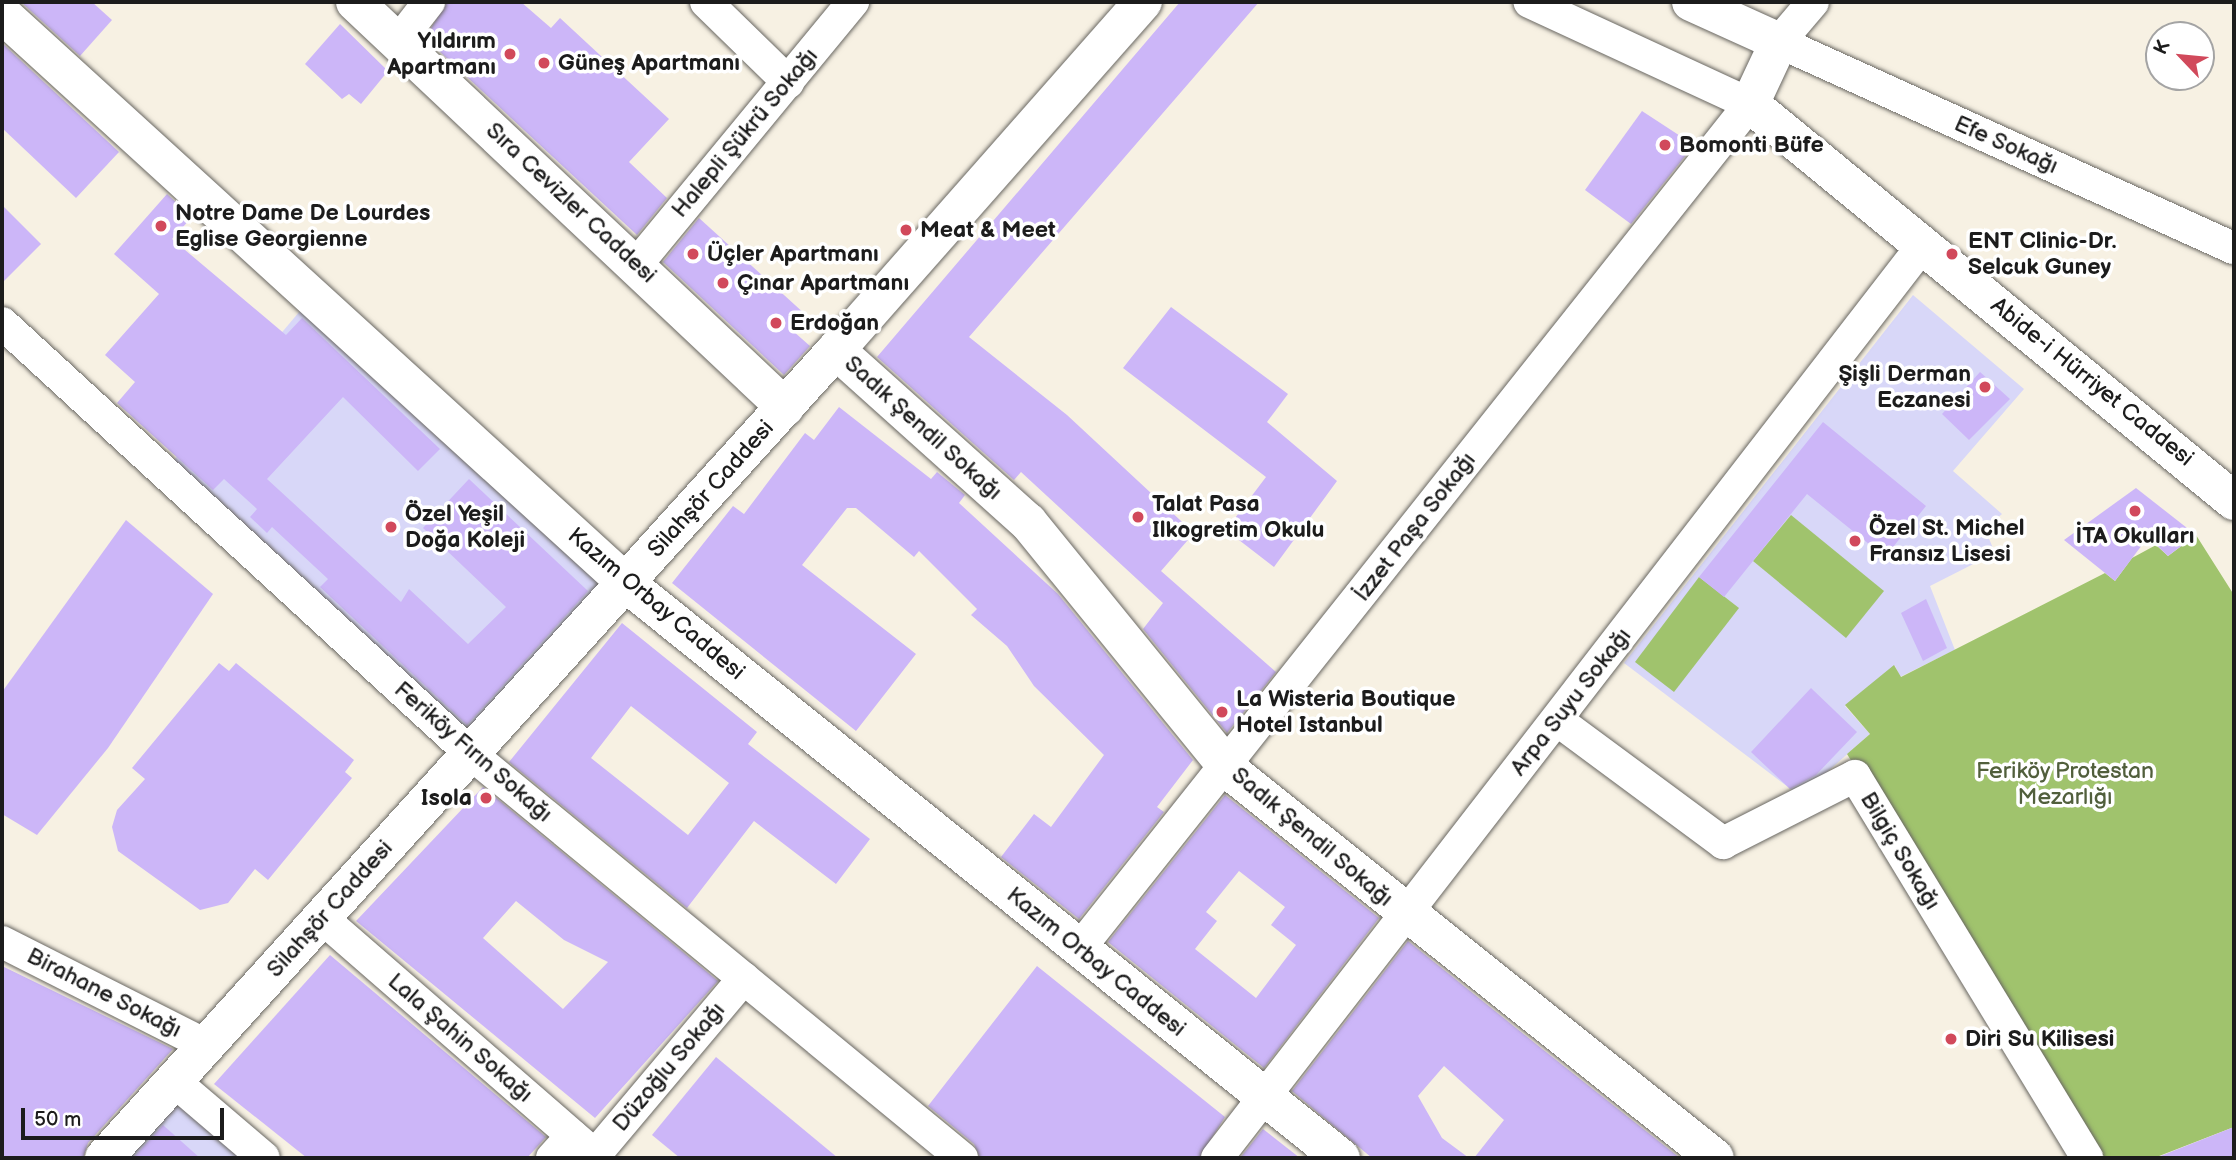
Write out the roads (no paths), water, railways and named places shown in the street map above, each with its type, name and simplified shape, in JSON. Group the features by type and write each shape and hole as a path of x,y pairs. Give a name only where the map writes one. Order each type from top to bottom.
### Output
{"street":[{"name":"Sıra Cevizler Caddesi","path":"355,2 637,264 785,407"},
{"path":"398,43 429,2"},
{"path":"706,2 788,82"},
{"name":"Halepli Şükrü Sokağı","path":"637,264 853,2"},
{"path":"1529,2 1750,104 1779,42 1813,2"},
{"path":"1691,2 1779,42"},
{"name":"Silahşör Caddesi","path":"104,1158 836,351 1131,6"},
{"name":"Kazım Orbay Caddesi","path":"2,14 626,584 1341,1158"},
{"name":"Efe Sokağı","path":"1779,42 2234,248"},
{"name":"Abide-i Hürriyet Caddesi","path":"1750,104 2233,496"},
{"name":"İzzet Paşa Sokağı","path":"1079,949 1750,104"},
{"name":"Arpa Suyu Sokağı","path":"1217,1158 1923,245"},
{"name":"Feriköy Fırın Sokağı","path":"2,323 471,754 962,1158"},
{"name":"Sadık Şendil Sokağı","path":"836,351 1028,522 1226,765 1405,915 1715,1158"},
{"name":"Bilgiç Sokağı","path":"1557,720 1723,843 1855,776 2087,1158"},
{"name":"Lala Şahin Sokağı","path":"322,918 579,1152"},
{"name":"Birahane Sokağı","path":"2,942 206,1045"},
{"name":"Düzoğlu Sokağı","path":"579,1152 744,978"},
{"path":"174,1081 264,1158"}],"place":[{"name":"Yıldırım Apartmanı","path":"510,54"},
{"name":"Güneş Apartmanı","path":"544,63"},
{"name":"Bomonti Büfe","path":"1665,145"},
{"name":"Notre Dame De Lourdes Eglise Georgienne","path":"161,226"},
{"name":"Meat & Meet","path":"906,230"},
{"name":"Üçler Apartmanı","path":"693,254"},
{"name":"ENT Clinic-Dr. Selcuk Guney","path":"1952,254"},
{"name":"Çınar Apartmanı","path":"723,283"},
{"name":"Erdoğan","path":"776,323"},
{"name":"Şişli Derman Eczanesi","path":"1985,387"},
{"name":"İTA Okulları","path":"2135,511"},
{"name":"Talat Pasa Ilkogretim Okulu","path":"1138,517"},
{"name":"Özel Yeşil Doğa Koleji","path":"391,527"},
{"name":"Özel St. Michel Fransız Lisesi","path":"1855,541"},
{"name":"La Wisteria Boutique Hotel Istanbul","path":"1222,712"},
{"name":"Isola","path":"486,798"},
{"name":"Diri Su Kilisesi","path":"1951,1039"}],"park label":[{"name":"Feriköy Protestan Mezarlığı","path":"2065,784"}]}
